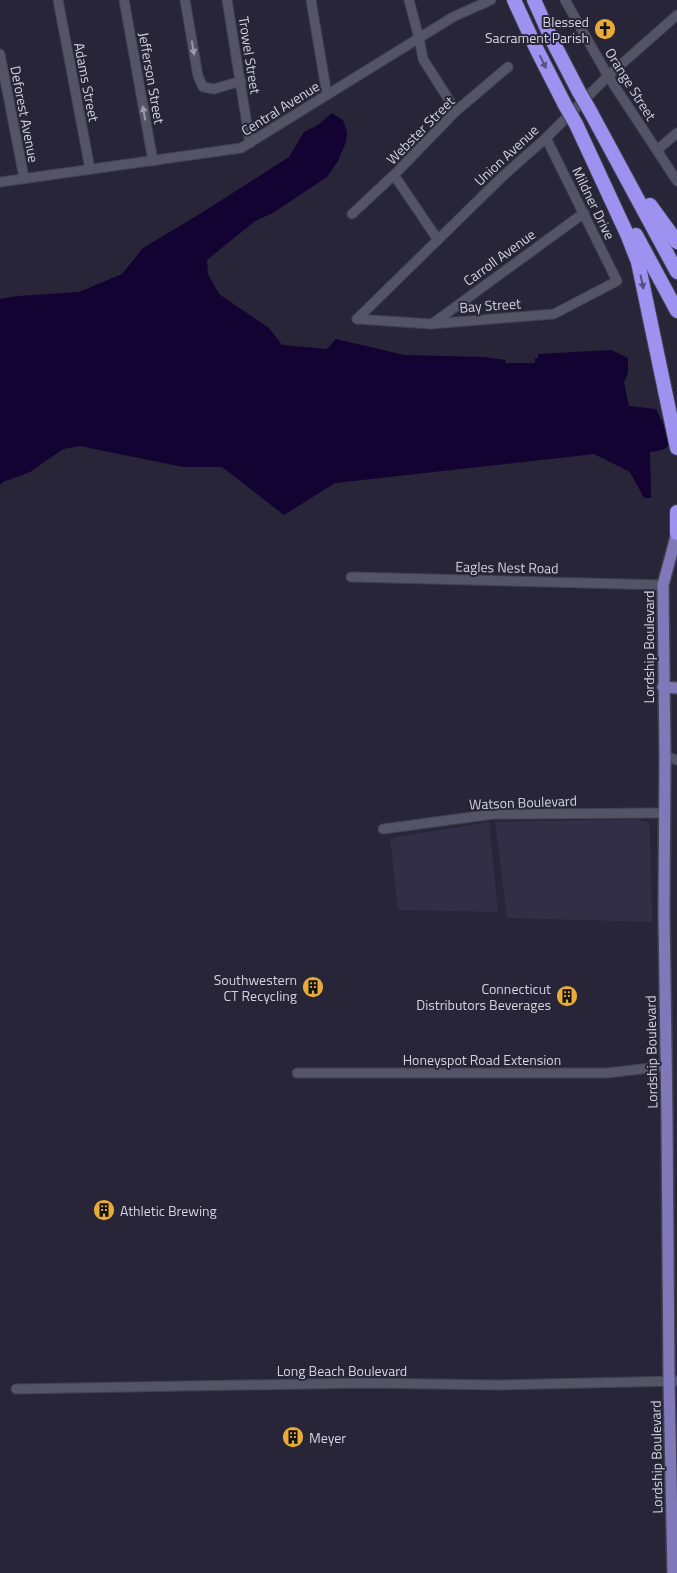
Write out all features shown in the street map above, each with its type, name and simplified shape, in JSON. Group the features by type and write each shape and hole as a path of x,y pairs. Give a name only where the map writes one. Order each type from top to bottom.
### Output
{"highway":[{"path":"534,0 579,92 677,272"},
{"path":"514,1 565,105 677,311"},
{"path":"590,111 621,156 655,214 677,242"},
{"path":"576,124 638,262 677,447"},
{"path":"677,512 677,533"}],"main road":[{"name":"Lordship Boulevard","path":"673,1573 673,1381 667,1066 672,1050 664,914 663,585 677,533"},
{"path":"663,687 677,688"}],"street":[{"name":"Adams Street","path":"58,0 90,169"},
{"name":"Jefferson Street","path":"124,0 153,161"},
{"path":"185,0 198,76 204,87 214,89 241,81"},
{"name":"Trowel Street","path":"227,0 250,143"},
{"path":"311,0 327,95"},
{"path":"408,0 423,59 456,111"},
{"name":"Central Avenue","path":"0,182 241,148 453,17 491,0"},
{"name":"Orange Street","path":"564,0 608,76 677,182"},
{"name":"Union Avenue","path":"357,318 546,138 608,76 677,16"},
{"name":"Deforest Avenue","path":"0,54 24,178"},
{"name":"Webster Street","path":"352,214 394,175 456,111 508,67"},
{"path":"656,150 677,133"},
{"name":"Mildner Drive","path":"546,138 617,281"},
{"path":"394,175 438,240"},
{"name":"Carroll Avenue","path":"431,324 584,213"},
{"name":"Bay Street","path":"357,318 431,324 554,314 617,281"},
{"name":"Eagles Nest Road","path":"351,577 663,585"},
{"path":"665,756 677,760"},
{"name":"Watson Boulevard","path":"383,830 494,814 664,812"},
{"name":"Honeyspot Road Extension","path":"297,1073 607,1073 667,1066"},
{"name":"Long Beach Boulevard","path":"16,1389 365,1383 499,1385 673,1381"}],"shaded area":[{"path":"332,113 343,120 347,132 346,142 338,161 327,177 273,213 255,221 207,260 208,274 219,294 269,328 282,345 327,349 336,339 404,355 484,357 506,360 505,363 535,363 535,358 538,358 538,354 611,350 628,358 628,373 624,382 629,406 656,409 671,441 665,448 650,452 651,498 644,498 630,472 594,454 335,483 284,515 222,467 183,467 80,446 63,449 30,472 3,482 0,485 0,299 79,292 122,274 143,248 289,157 304,132 318,125"},
{"path":"634,819 650,823 652,922 507,918 495,822"},
{"path":"489,822 498,912 398,910 390,838"}],"place":[{"name":"Blessed Sacrament Parish","path":"605,29"},
{"name":"Southwestern CT Recycling","path":"313,987"},
{"name":"Connecticut Distributors Beverages","path":"567,996"},
{"name":"Athletic Brewing","path":"104,1210"},
{"name":"Meyer","path":"293,1437"}]}
